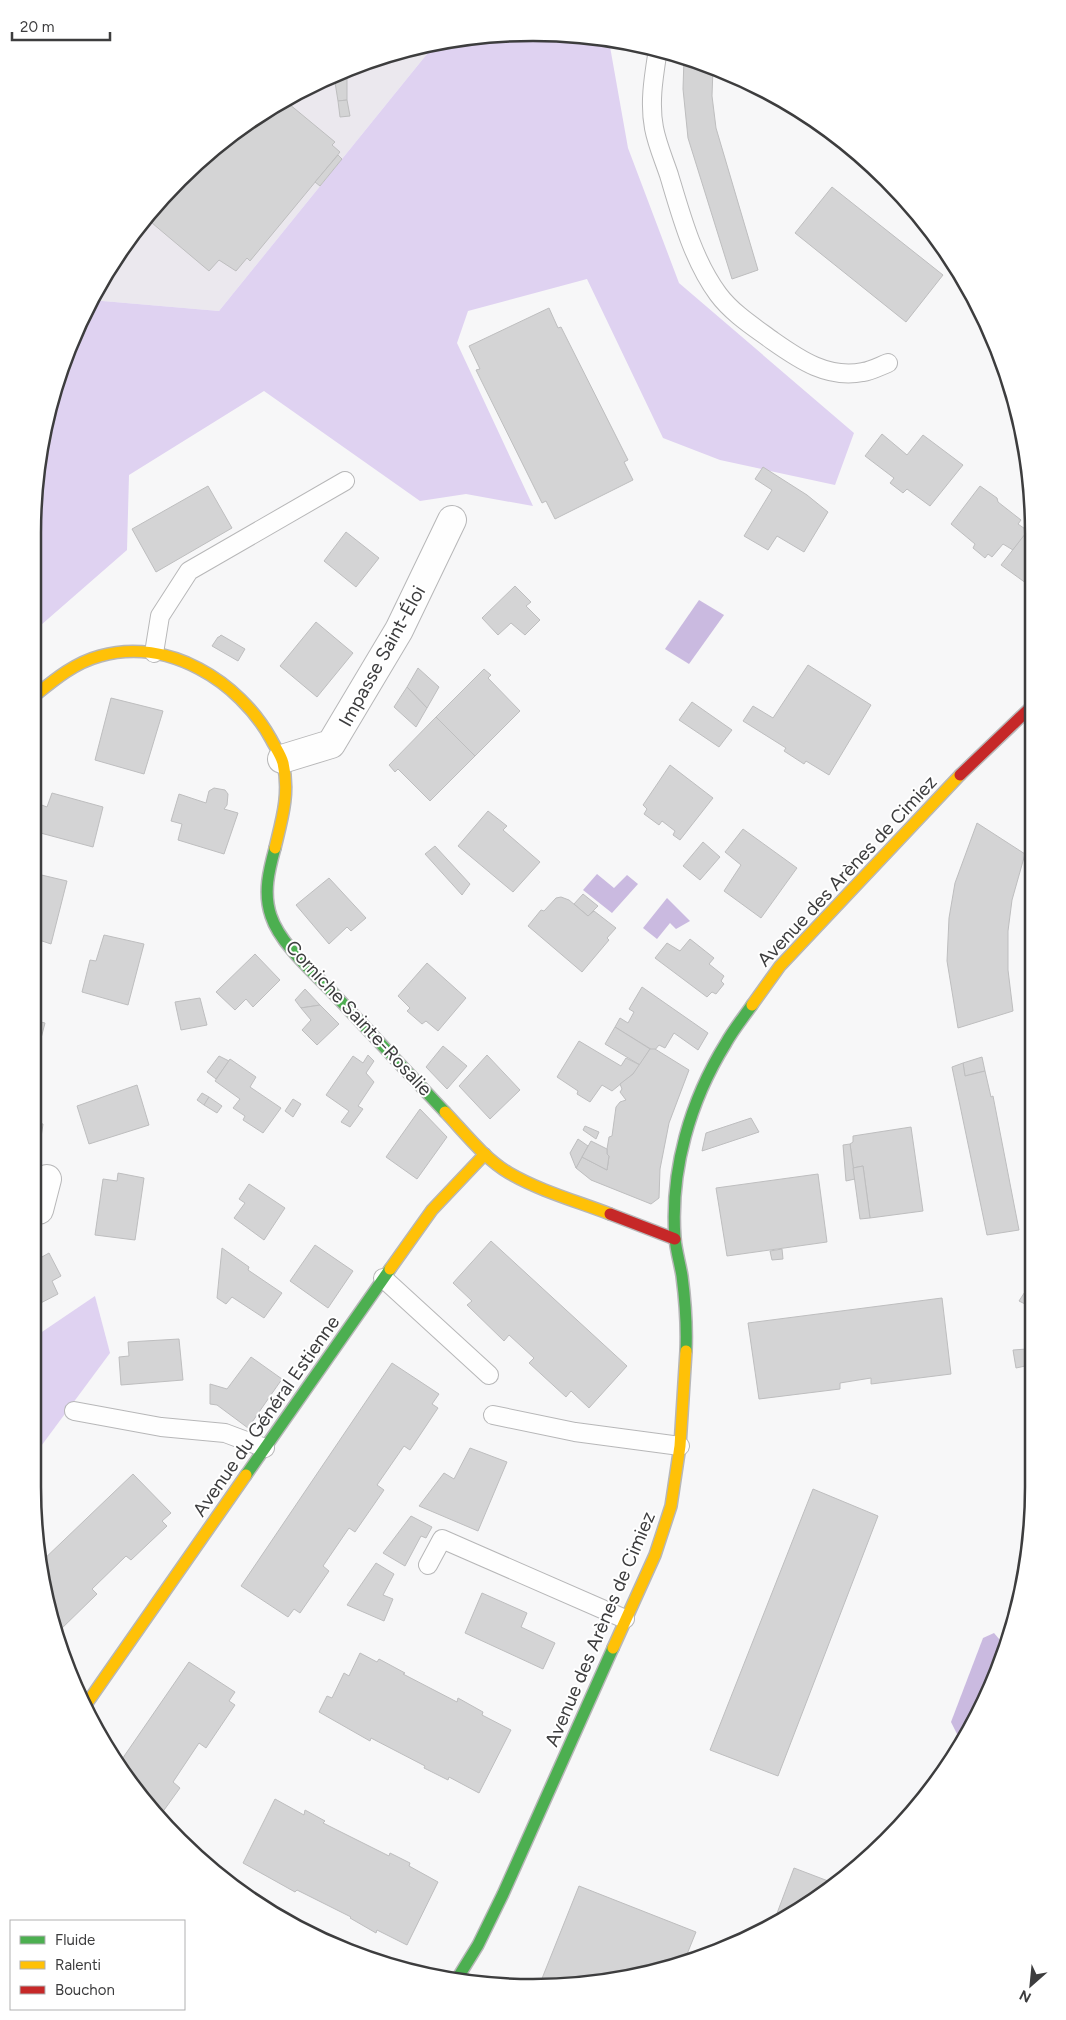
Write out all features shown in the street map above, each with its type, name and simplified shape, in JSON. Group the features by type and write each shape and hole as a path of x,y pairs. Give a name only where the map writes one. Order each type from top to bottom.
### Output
{"street":[{"name":"Impasse Saint-Éloi","path":"282,759 331,744 399,630 452,520"},
{"name":"Corniche Sainte-Rosalie","path":"41,689 76,664 100,654 130,650 154,653 189,662 226,685 257,714 282,759 286,798 266,894 271,917 285,939 310,969 485,1154 508,1172 531,1184 675,1239"},
{"name":"Avenue des Arènes de Cimiez","path":"460,1973 478,1945 503,1894 655,1555 671,1506 680,1446 686,1343 682,1278 675,1239 675,1192 681,1154 690,1119 706,1079 726,1042 780,966 968,766 1025,713"},
{"name":"Avenue du Général Estienne","path":"90,1699 432,1210 485,1154"},
{"path":"41,1206 47,1179"}],"lane":[{"path":"657,57 652,102 654,128 690,239 706,276 719,296 754,327 813,367 838,374 863,372 888,363"},
{"path":"154,653 160,616 189,572 345,480"},
{"path":"383,1278 489,1375"},
{"path":"74,1411 161,1427 225,1433 265,1448"},
{"path":"493,1415 575,1432 680,1446"},
{"path":"428,1565 442,1539 625,1620"}],"shaded area":[{"path":"533,41 565,42 610,47 628,148 679,283 854,433 835,485 720,460 663,438 587,279 468,311 457,343 533,506 466,494 420,501 264,391 129,475 127,550 41,625 41,533 45,469 58,406 67,375 100,301 219,311 428,53 469,45"},
{"path":"428,53 219,311 100,301 124,260 163,209 185,185 234,143 287,107 316,92 375,67"},
{"path":"699,600 724,615 689,664 665,649"},
{"path":"597,874 614,888 627,875 638,884 612,913 583,890"},
{"path":"667,898 690,921 676,929 670,923 657,939 643,928"},
{"path":"95,1296 110,1353 41,1446 41,1333"},
{"path":"994,1633 1000,1640 974,1704 957,1734 951,1722 983,1638"}],"building":[{"path":"684,65 713,76 712,96 716,128 758,270 732,279 688,138 683,89"},
{"path":"347,78 347,100 338,101 335,83"},
{"path":"347,100 350,116 340,117 338,101"},
{"path":"290,105 335,142 332,145 340,152 250,261 247,258 236,271 219,260 209,271 152,223 185,185 209,163 260,124"},
{"path":"338,155 342,159 320,186 315,182"},
{"path":"832,187 943,275 906,322 795,233"},
{"path":"549,308 558,328 561,327 628,460 624,462 633,480 555,519 546,501 542,503 476,370 480,369 469,346"},
{"path":"882,434 907,455 923,435 963,465 930,506 907,489 903,493 890,483 894,478 865,456"},
{"path":"763,467 807,495 828,512 804,552 777,536 768,550 744,536 772,490 755,479"},
{"path":"208,486 232,528 156,572 132,529"},
{"path":"980,486 997,498 998,502 1021,520 1018,524 1025,529 1025,535 1013,550 1003,544 992,557 988,554 985,558 973,548 975,544 951,524"},
{"path":"346,532 379,558 356,587 324,561"},
{"path":"1025,534 1025,582 1001,565"},
{"path":"515,586 531,602 526,606 540,620 525,635 511,623 498,635 482,618"},
{"path":"316,622 353,653 317,697 280,666"},
{"path":"221,635 245,649 238,661 212,646"},
{"path":"808,665 871,705 829,775 806,761 804,764 784,751 786,748 743,721 753,706 773,718"},
{"path":"418,668 439,687 427,708 407,687"},
{"path":"484,669 491,675 488,678 520,711 475,756 436,717"},
{"path":"407,687 427,708 416,727 394,707"},
{"path":"111,698 163,711 144,774 95,760"},
{"path":"692,702 732,730 719,747 679,720"},
{"path":"436,717 475,756 430,801 398,769 395,772 389,765"},
{"path":"670,765 713,798 680,840 673,835 675,831 662,821 659,825 644,814 647,809 643,805"},
{"path":"214,788 225,790 228,794 227,805 224,809 238,813 224,854 178,840 182,824 171,821 179,794 206,803 209,791"},
{"path":"52,793 103,807 93,847 41,833 41,805 47,807"},
{"path":"488,811 507,826 503,830 540,862 513,892 458,846"},
{"path":"977,823 1025,854 1012,900 1008,931 1008,970 1013,1011 958,1028 947,961 949,918 955,883"},
{"path":"743,829 797,868 761,918 724,891 741,865 725,852"},
{"path":"703,842 720,857 700,880 683,866"},
{"path":"435,846 470,884 462,895 425,854"},
{"path":"41,875 67,881 51,944 41,941"},
{"path":"329,878 366,918 351,931 347,927 329,944 296,905"},
{"path":"583,894 598,906 588,916 574,904"},
{"path":"561,897 569,900 588,916 594,911 616,928 607,938 609,940 582,972 528,926 541,910 544,911 556,898"},
{"path":"104,935 144,944 128,1005 82,992 90,960 96,961"},
{"path":"690,939 714,958 709,964 724,976 721,981 724,984 716,994 712,992 707,997 655,958 667,943 680,951"},
{"path":"255,954 280,980 253,1007 246,999 235,1010 216,992"},
{"path":"427,963 466,998 438,1031 426,1021 422,1024 407,1011 410,1008 398,996"},
{"path":"642,987 708,1033 698,1050 674,1033 665,1048 659,1045 654,1051 615,1027 620,1018 628,1023 634,1012 629,1009"},
{"path":"305,989 320,1005 301,1008 295,1000"},
{"path":"200,998 207,1025 181,1030 175,1002"},
{"path":"320,1005 339,1024 317,1045 302,1030 311,1020 301,1008"},
{"path":"41,1022 45,1023 41,1038"},
{"path":"615,1027 650,1049 640,1065 605,1044"},
{"path":"579,1041 621,1066 626,1058 640,1065 633,1074 612,1091 602,1085 590,1102 577,1094 578,1091 557,1077"},
{"path":"443,1046 467,1066 447,1089 426,1067"},
{"path":"650,1049 655,1049 689,1070 669,1123 660,1169 659,1198 651,1204 591,1180 576,1168 582,1157 607,1170 609,1156 607,1149 609,1137 612,1136 616,1107 620,1102 626,1100 620,1092 622,1089 620,1084 633,1074"},
{"path":"368,1055 374,1061 366,1073 374,1082 358,1106 363,1109 350,1127 341,1122 349,1111 326,1095 353,1056 363,1063"},
{"path":"487,1055 520,1090 490,1119 459,1086"},
{"path":"219,1056 229,1061 216,1079 207,1072"},
{"path":"982,1057 985,1071 965,1076 963,1063"},
{"path":"230,1059 256,1077 250,1087 281,1108 263,1133 243,1120 245,1116 233,1108 240,1099 215,1081"},
{"path":"963,1063 965,1076 985,1071 991,1097 993,1096 1019,1230 987,1235 952,1067"},
{"path":"137,1085 149,1125 89,1144 77,1106"},
{"path":"202,1093 209,1097 204,1105 197,1100"},
{"path":"209,1097 222,1106 217,1113 204,1105"},
{"path":"293,1099 301,1104 293,1117 285,1111"},
{"path":"420,1109 447,1137 417,1179 386,1157"},
{"path":"751,1118 759,1132 702,1151 706,1133"},
{"path":"585,1126 599,1132 596,1139 583,1130"},
{"path":"911,1127 923,1211 870,1218 863,1166 853,1168 850,1144 853,1142 853,1136"},
{"path":"578,1139 588,1146 576,1168 570,1153"},
{"path":"591,1141 607,1149 609,1156 607,1170 582,1157"},
{"path":"850,1144 855,1179 846,1181 843,1145"},
{"path":"863,1166 870,1218 860,1219 853,1168"},
{"path":"118,1173 144,1178 135,1240 95,1235 103,1179 117,1181"},
{"path":"818,1174 827,1242 727,1256 716,1188"},
{"path":"249,1184 285,1208 264,1240 234,1218 245,1203 239,1199"},
{"path":"491,1241 627,1366 589,1408 571,1391 566,1397 529,1363 534,1358 509,1335 504,1341 467,1305 472,1301 453,1283"},
{"path":"315,1245 353,1271 328,1308 290,1281"},
{"path":"222,1248 249,1267 248,1270 282,1293 264,1318 232,1297 226,1304 217,1298"},
{"path":"782,1249 783,1259 772,1260 770,1251"},
{"path":"49,1253 61,1276 52,1281 58,1294 41,1303 41,1258"},
{"path":"1025,1292 1025,1304 1019,1301"},
{"path":"942,1298 951,1374 871,1384 871,1378 840,1383 840,1389 759,1399 748,1323"},
{"path":"179,1339 183,1380 121,1385 119,1357 129,1356 128,1342"},
{"path":"1025,1349 1025,1366 1016,1368 1013,1350"},
{"path":"251,1357 282,1379 248,1428 217,1405 210,1404 210,1384 227,1389"},
{"path":"392,1363 439,1394 432,1404 438,1408 410,1450 404,1446 377,1485 384,1490 355,1532 349,1528 323,1566 329,1571 300,1613 294,1609 288,1617 241,1586"},
{"path":"470,1448 507,1462 478,1531 419,1506 444,1473 454,1479"},
{"path":"133,1474 171,1513 162,1521 167,1526 131,1560 126,1556 92,1589 97,1594 62,1628 46,1557"},
{"path":"813,1489 878,1516 778,1776 710,1750"},
{"path":"411,1516 432,1527 426,1538 421,1536 405,1566 383,1553"},
{"path":"376,1563 394,1574 383,1595 393,1599 384,1621 347,1605"},
{"path":"482,1593 527,1613 521,1627 555,1643 543,1669 465,1633"},
{"path":"360,1653 377,1662 379,1659 405,1673 403,1674 457,1702 458,1698 483,1712 482,1715 511,1730 479,1793 449,1777 448,1780 424,1768 425,1766 371,1738 370,1741 319,1712 327,1696 332,1698 344,1673 349,1676"},
{"path":"189,1662 235,1692 229,1701 235,1705 206,1748 199,1743 173,1782 180,1788 163,1811 123,1758"},
{"path":"275,1799 304,1815 305,1810 325,1821 323,1823 389,1856 390,1853 410,1863 409,1866 438,1882 407,1945 377,1930 376,1933 351,1917 297,1890 295,1892 243,1863"},
{"path":"794,1868 827,1881 806,1896 777,1914"},
{"path":"579,1886 696,1932 687,1954 660,1962 597,1975 542,1979"}],"traffic: fast":[{"path":"275,848 267,890 267,899 275,927 298,958 445,1112"},
{"path":"686,1351 684,1294 676,1248 674,1212 679,1162 685,1137 702,1088 729,1038 752,1005"},
{"path":"246,1475 390,1269"},
{"path":"460,1973 478,1945 503,1894 613,1648"}],"traffic: slow":[{"path":"41,691 57,678 82,663 100,656 126,652 151,653 176,659 199,669 221,682 257,718 271,739 283,763 286,785 275,848"},
{"path":"752,1005 780,966 960,775"},
{"path":"445,1112 483,1153 509,1173 546,1190 610,1214"},
{"path":"390,1269 432,1210 485,1154"},
{"path":"613,1648 655,1555 671,1506 680,1446 686,1351"},
{"path":"90,1699 246,1475"}],"traffic: jam":[{"path":"960,775 1025,713"},
{"path":"610,1214 675,1239"}]}
